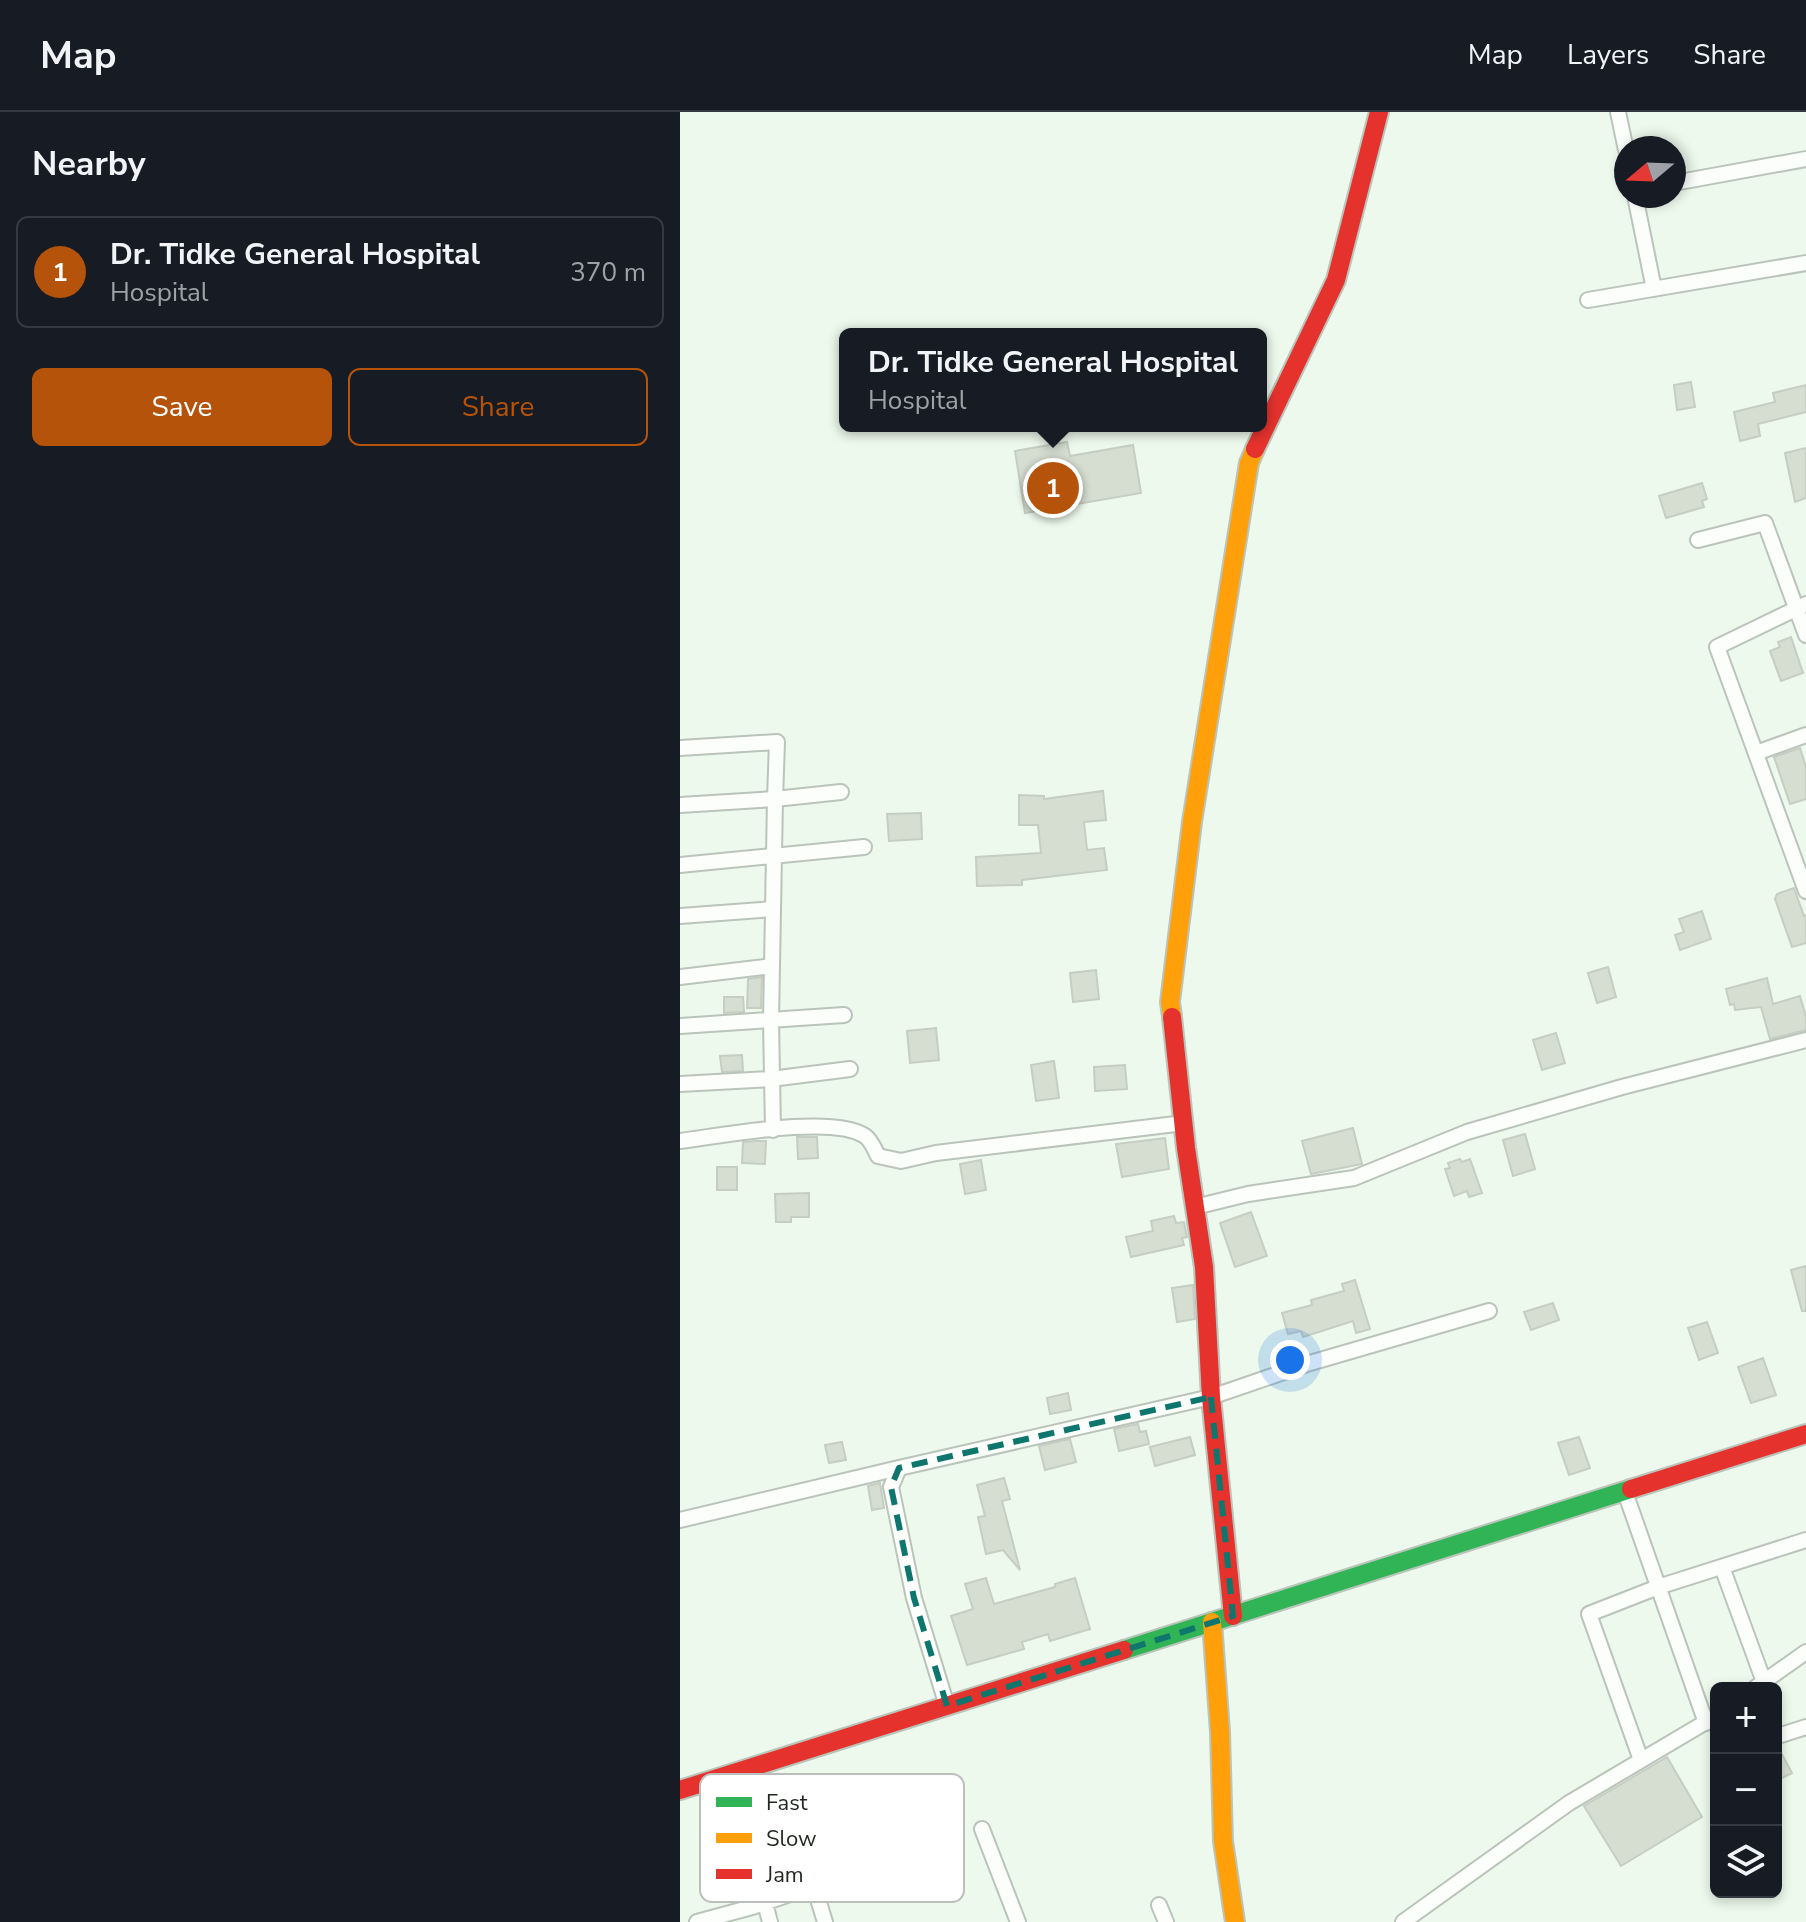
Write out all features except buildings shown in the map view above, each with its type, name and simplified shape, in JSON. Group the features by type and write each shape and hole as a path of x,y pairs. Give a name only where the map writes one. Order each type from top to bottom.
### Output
{"main road":[{"path":"1267,425 1336,280 1379,112"},
{"path":"1233,1616 1211,1397 1204,1267 1170,1002 1192,822 1249,463 1264,432"},
{"path":"731,1774 1806,1434"},
{"path":"1212,1622 1220,1732 1223,1841 1235,1922"},
{"path":"680,1790 700,1784"}],"street":[{"path":"1618,112 1623,136"},
{"path":"1686,181 1806,159"},
{"path":"1637,208 1654,289"},
{"path":"1588,300 1806,263"},
{"path":"1698,540 1765,523 1801,606 1806,635"},
{"path":"1801,606 1717,647 1802,866 1806,891"},
{"path":"1756,753 1806,735"},
{"path":"680,748 777,742 772,858 773,1130"},
{"path":"680,805 841,792"},
{"path":"680,865 864,847"},
{"path":"680,916 773,909"},
{"path":"680,977 772,966"},
{"path":"680,1026 844,1015"},
{"path":"1195,1207 1248,1194 1354,1178 1467,1132 1622,1087 1806,1040"},
{"path":"680,1084 771,1079 850,1069"},
{"path":"680,1141 814,1126 847,1128 867,1137 878,1156 901,1161 936,1153 1184,1123"},
{"path":"680,1520 1211,1397 1310,1363 1489,1311"},
{"path":"899,1468 891,1487 914,1598 947,1706"},
{"path":"1625,1492 1658,1587 1710,1717"},
{"path":"1641,1760 1589,1614 1658,1587 1806,1540"},
{"path":"1722,1567 1759,1682"},
{"path":"1764,1682 1806,1652"},
{"path":"1403,1922 1569,1803 1710,1720"},
{"path":"1782,1735 1806,1727"},
{"path":"982,1829 1018,1922"},
{"path":"697,1922 737,1917 768,1902"},
{"path":"819,1902 825,1922"},
{"path":"765,1903 770,1922"},
{"path":"1159,1905 1166,1922"}],"highlighted area":[{"path":"1211,1397 1233,1616 947,1706 914,1598 891,1487 899,1468"}],"traffic: fast":[{"path":"1124,1650 1631,1489"}],"traffic: slow":[{"path":"1172,1017 1170,1002 1192,822 1249,463 1255,449"},
{"path":"1212,1622 1220,1732 1223,1841 1235,1922"}],"traffic: jam":[{"path":"1267,424 1336,280 1379,112"},
{"path":"1255,449 1263,432"},
{"path":"1172,1017 1186,1148 1204,1267 1211,1397 1233,1616"},
{"path":"1631,1489 1806,1434"},
{"path":"731,1774 1124,1650"},
{"path":"680,1790 700,1784"}],"place":[{"name":"Dr. Tidke General Hospital","path":"1053,488"}]}
